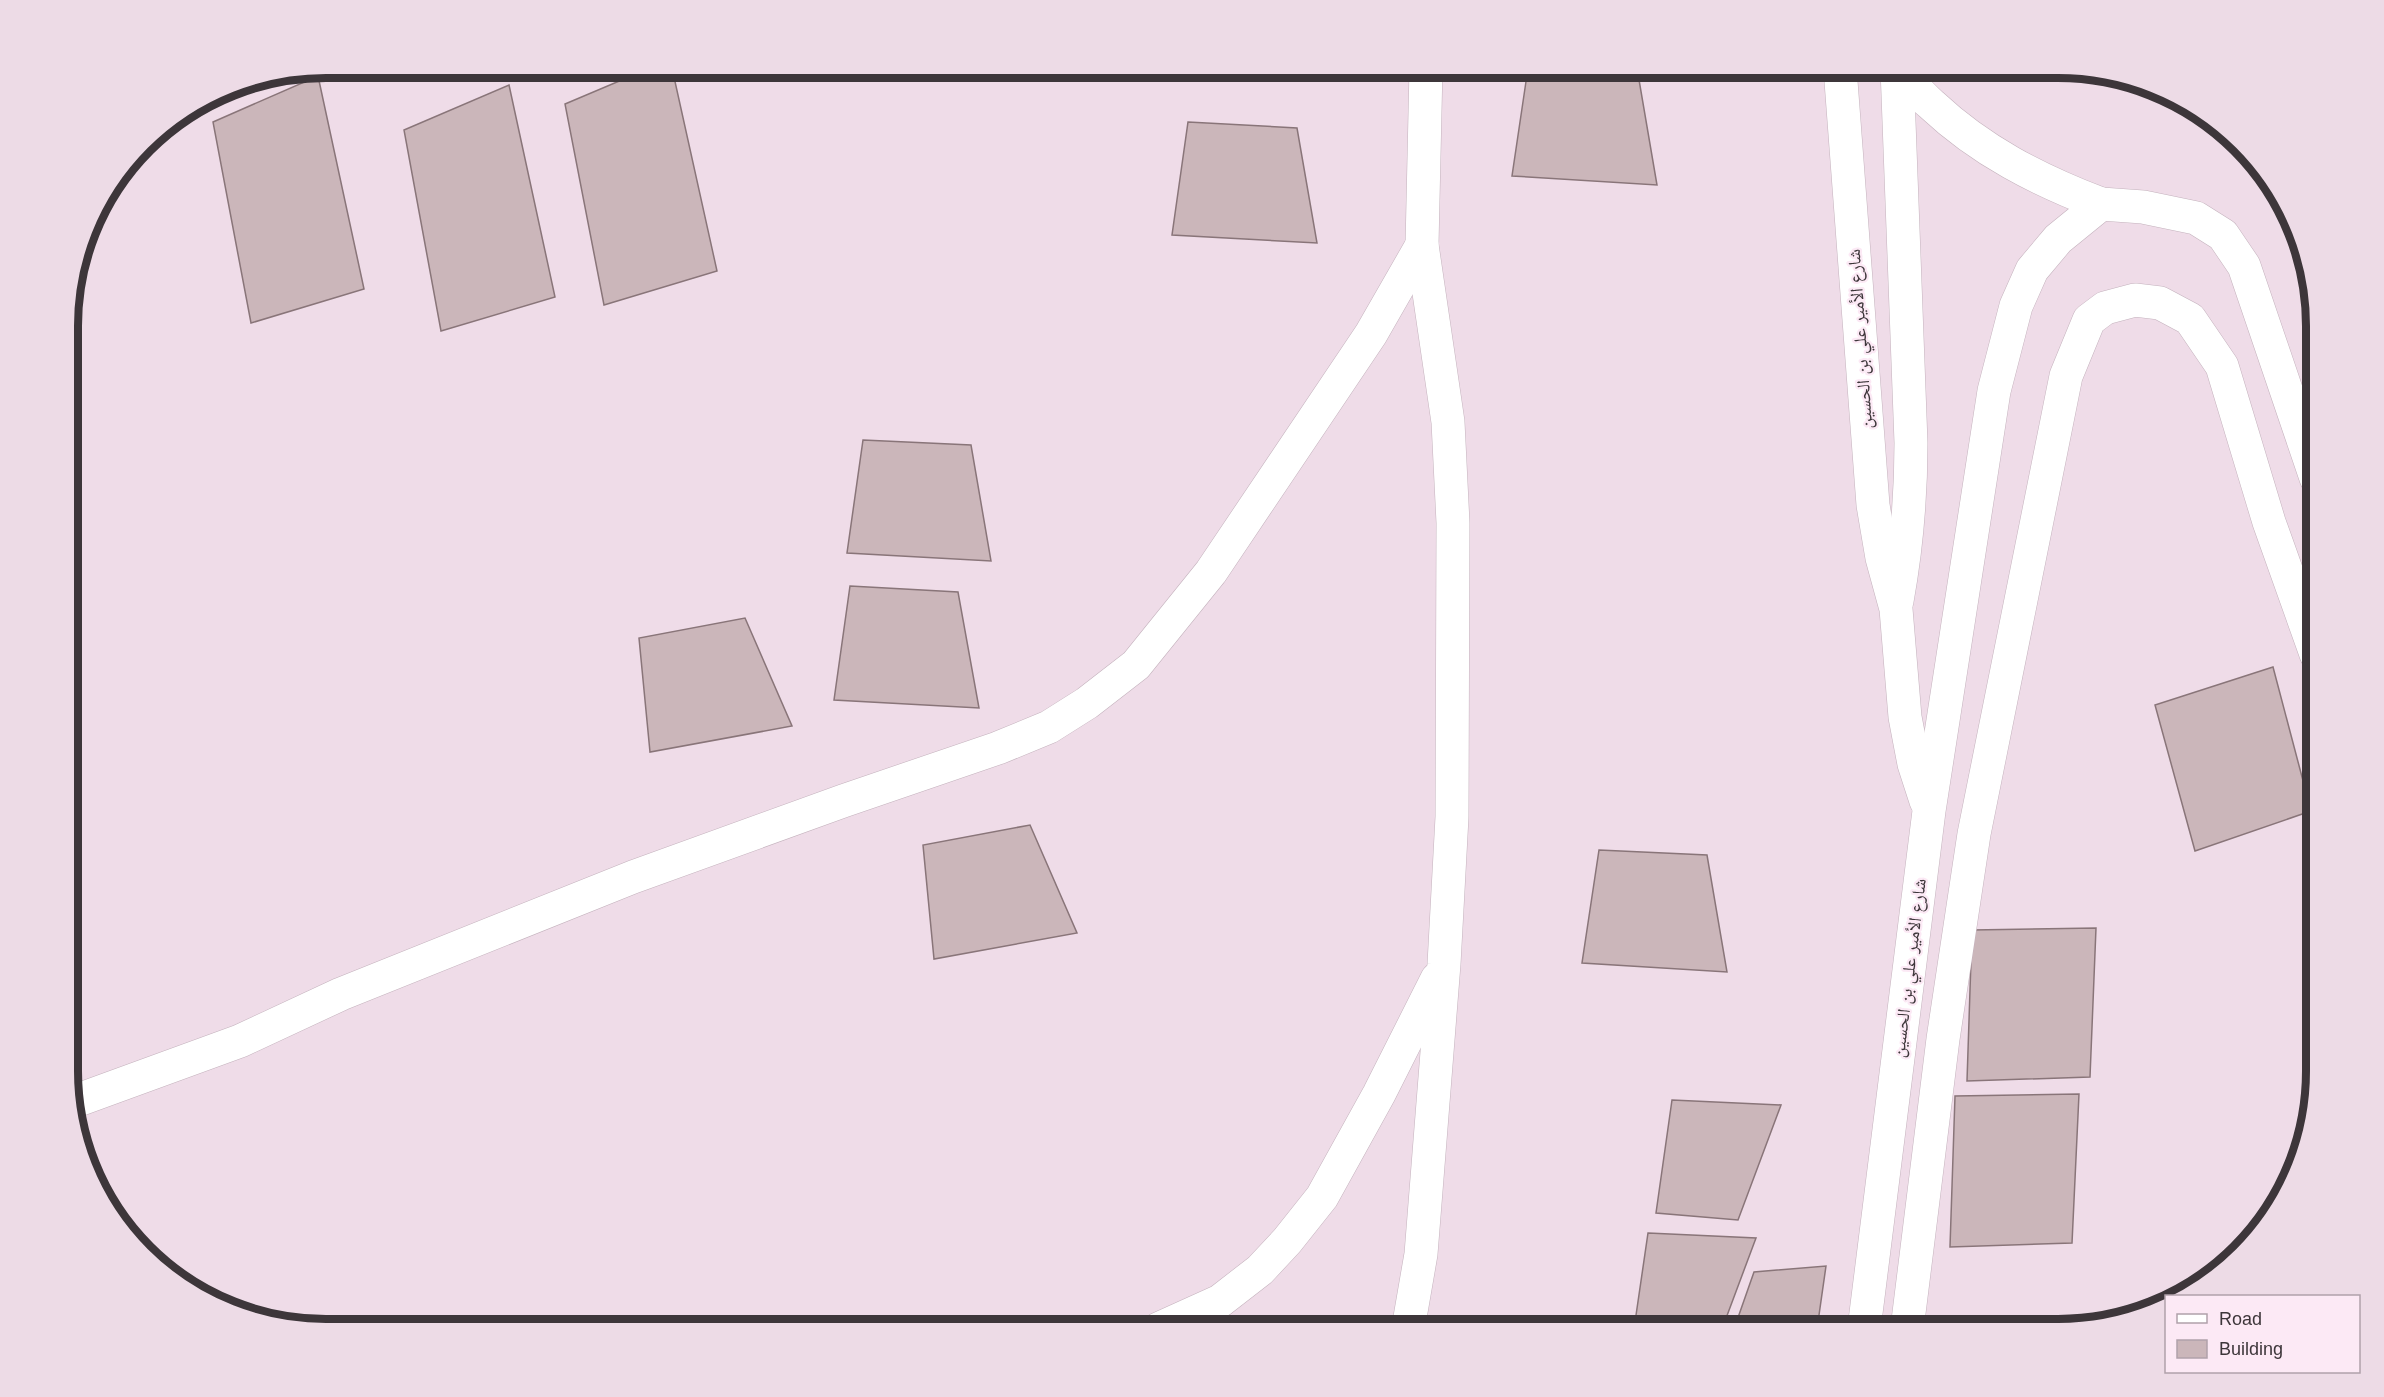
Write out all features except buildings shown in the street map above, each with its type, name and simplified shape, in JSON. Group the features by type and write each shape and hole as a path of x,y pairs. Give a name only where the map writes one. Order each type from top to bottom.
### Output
{"street":[{"path":"1410,1319 1421,1254 1444,964 1452,817 1453,523 1448,422 1422,245 1426,78"},
{"name":"شارع الأمير علي بن الحسين","path":"1841,78 1873,505 1882,558 1896,609 1905,717 1914,764 1929,811 1865,1319"},
{"name":"شارع الأمير علي بن الحسين","path":"1896,609 1906,554 1911,499 1911,443 1897,78"},
{"path":"1906,78 1931,105 1969,136 2010,164 2055,187 2101,204 2143,207 2196,218 2223,235 2244,266 2306,449"},
{"path":"1974,834 1929,811 1994,391 2016,306 2032,270 2058,239 2101,204"},
{"path":"80,1099 240,1041 341,994 633,878 843,801 998,748 1049,727 1087,703 1136,665 1211,572 1371,334 1422,245"},
{"path":"1908,1319 1943,1039 1974,834 2066,376 2089,320 2105,308 2135,300 2160,303 2190,319 2222,366 2269,522 2306,626"},
{"path":"1180,1319 1221,1301 1260,1270 1287,1241 1322,1197 1378,1094 1444,964"}]}
